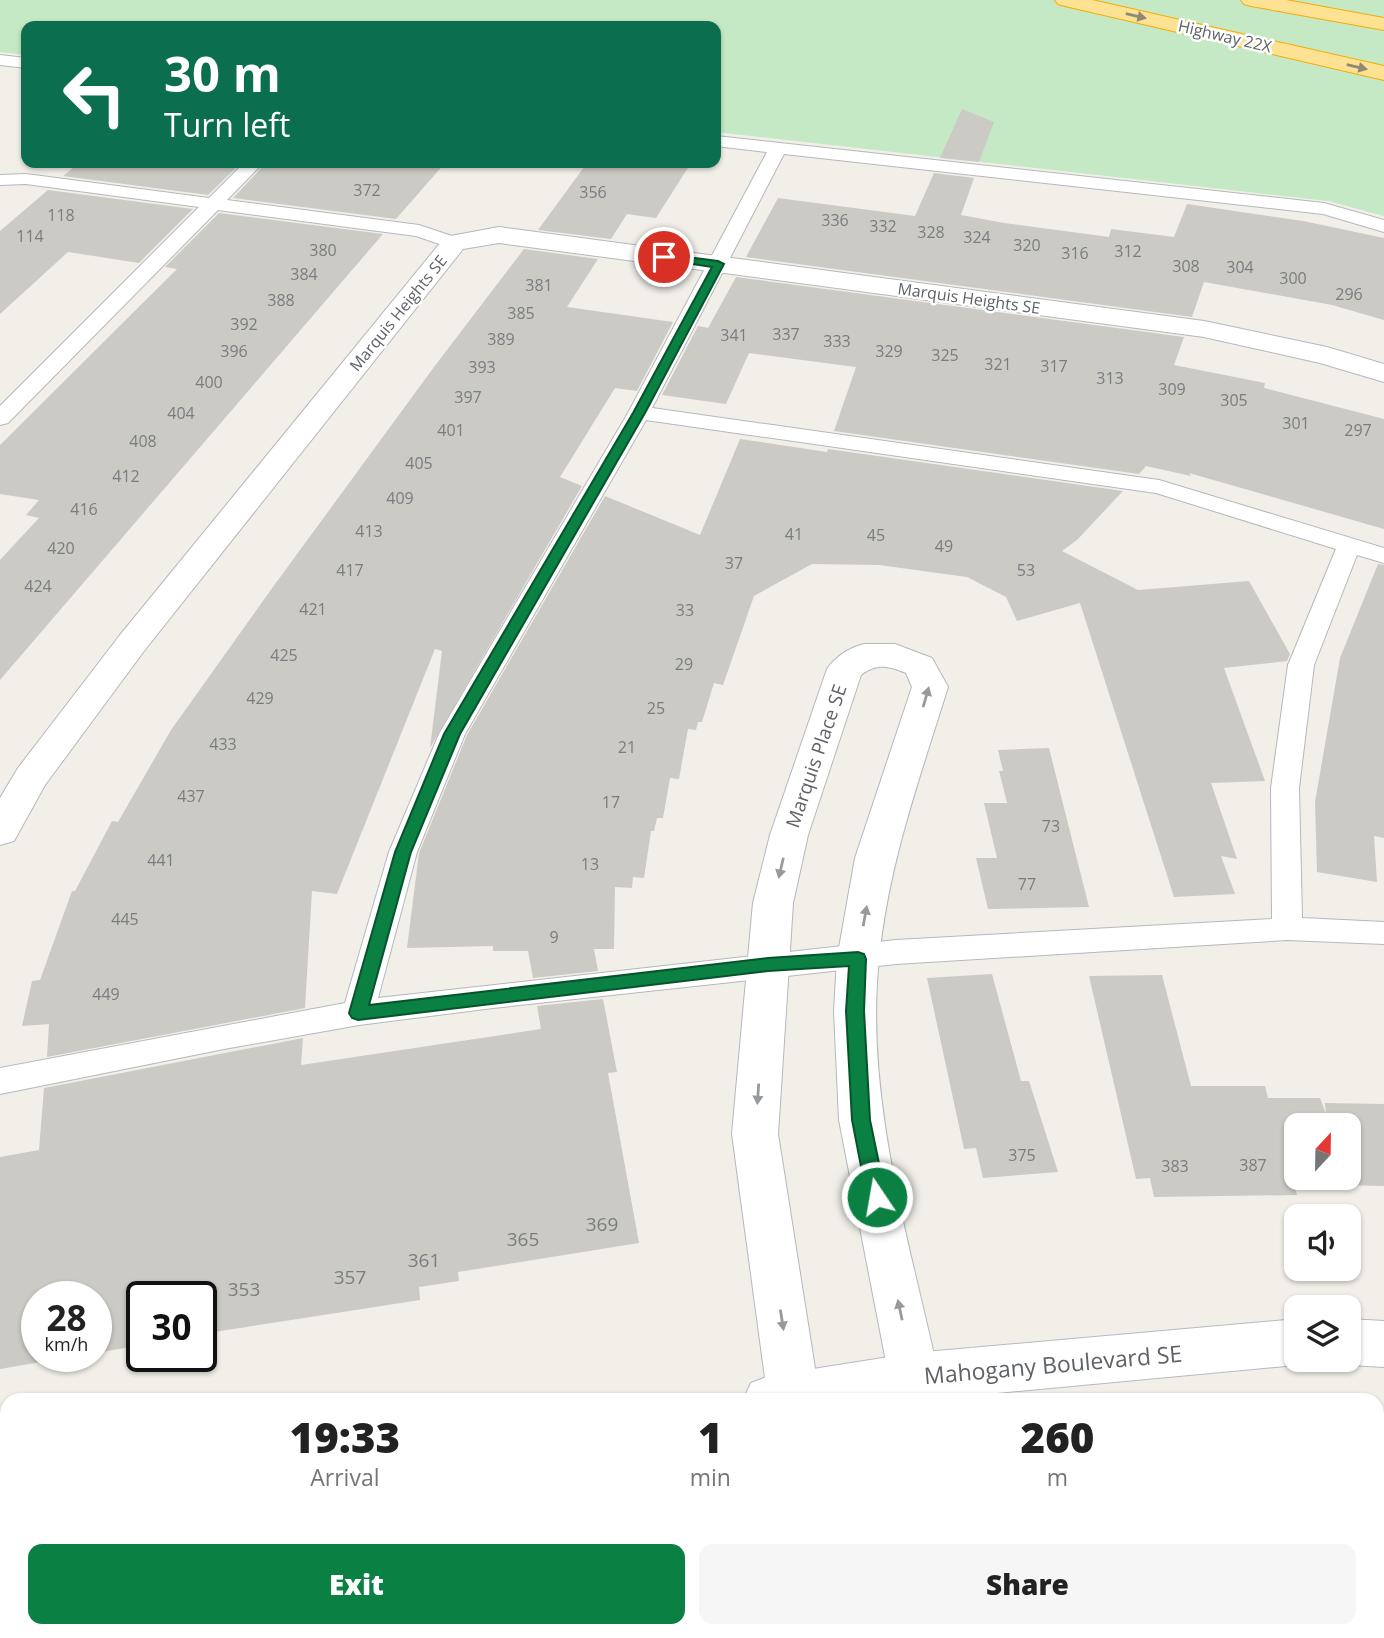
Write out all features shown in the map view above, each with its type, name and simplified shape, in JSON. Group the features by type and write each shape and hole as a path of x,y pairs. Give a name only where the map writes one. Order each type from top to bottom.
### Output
{"highway":[{"name":"Highway 22X","path":"1065,0 1384,74"},
{"path":"1251,0 1384,24"}],"street":[{"name":"Marquis Heights SE","path":"0,831 31,777 132,643 454,243 499,235 1204,329 1327,356 1384,373"},
{"name":"Marquis Place SE","path":"785,1393 755,1134 773,903 789,835 845,669 864,655 895,655 920,666 930,687 875,858 858,959 855,1011 861,1120 915,1388"},
{"path":"1361,1343 1384,1344"},
{"name":"Mahogany Boulevard SE","path":"856,1393 1284,1344"}],"lane":[{"path":"0,60 21,62"},
{"path":"721,142 1324,209 1384,226"},
{"path":"358,1013 403,852 452,734 639,413 778,148"},
{"path":"0,418 249,168"},
{"path":"0,180 26,179 419,231 454,243"},
{"path":"639,413 1159,486 1384,556"},
{"path":"1287,929 1285,788 1301,665 1349,545"},
{"path":"0,1081 358,1013 768,964 858,959 896,952 1287,929 1384,933"}],"green space":[{"path":"0,0 1384,0 1384,216 1328,201 721,133 721,21 21,21 21,54 0,52"}],"building":[{"path":"962,109 994,122 979,162 940,158"},
{"path":"73,168 236,168 208,195 63,176"},
{"path":"261,168 441,168 396,219 233,198"},
{"path":"583,168 688,168 656,218 627,214 611,239 538,230"},
{"path":"934,173 974,178 961,215 1004,223 1109,237 1111,229 1174,237 1187,204 1303,221 1384,238 1384,320 1332,305 1204,282 1192,317 746,257 778,198 915,216"},
{"path":"48,190 193,209 139,263 68,252 0,314 0,231"},
{"path":"219,213 383,234 0,680 0,560 39,518 26,515 39,500 0,494 0,445 177,269 165,267"},
{"path":"524,249 598,259 567,307 673,322 637,391 615,388 560,477 582,486 430,748 442,651 435,649 337,894 312,891 305,1008 47,1057 49,1024 22,1026 32,981 40,980 72,891 75,891 112,821 118,822 171,730 270,591"},
{"path":"736,277 1184,337 1174,365 1265,383 1264,388 1384,419 1384,529 1189,473 1191,476 1146,466 1139,474 834,431 856,367 749,353 726,404 662,395 698,326 708,328"},
{"path":"740,439 1123,491 1078,539 1062,551 1138,590 1249,581 1290,654 1287,661 1224,668 1265,781 1211,783 1237,859 1221,856 1235,894 1174,897 1080,603 1017,621 1006,597 967,577 879,565 812,564 754,596 723,685 714,683 702,722 698,722 696,730 688,729 679,779 670,778 663,818 657,818 654,831 651,831 644,878 633,877 632,888 615,887 614,949 594,949 598,971 533,978 528,951 493,951 493,946 407,948 419,853 467,735 605,496 700,535"},
{"path":"1378,564 1384,565 1384,838 1374,836 1377,882 1317,872 1315,802 1340,658"},
{"path":"1049,748 1089,907 988,909 976,858 997,858 984,803 1007,803 999,771 1003,771 998,750"},
{"path":"992,974 1021,1081 1029,1081 1058,1172 983,1178 976,1148 964,1149 927,978"},
{"path":"1162,975 1191,1086 1265,1086 1268,1098 1320,1098 1326,1113 1284,1113 1284,1190 1296,1190 1297,1195 1154,1197 1150,1178 1136,1179 1089,976"},
{"path":"603,999 617,1072 608,1073 639,1243 458,1272 459,1281 419,1287 420,1300 217,1332 217,1281 126,1281 126,1348 112,1350 112,1281 21,1281 21,1365 0,1369 0,1157 39,1150 44,1088 303,1038 301,1065 541,1029 537,1006"},
{"path":"1325,1103 1384,1104 1384,1186 1362,1186 1362,1113 1326,1113"}],"route":[{"path":"664,257 718,264 639,413 452,734 403,852 358,1013 768,964 858,959 855,1011 861,1120 877,1197"}]}
